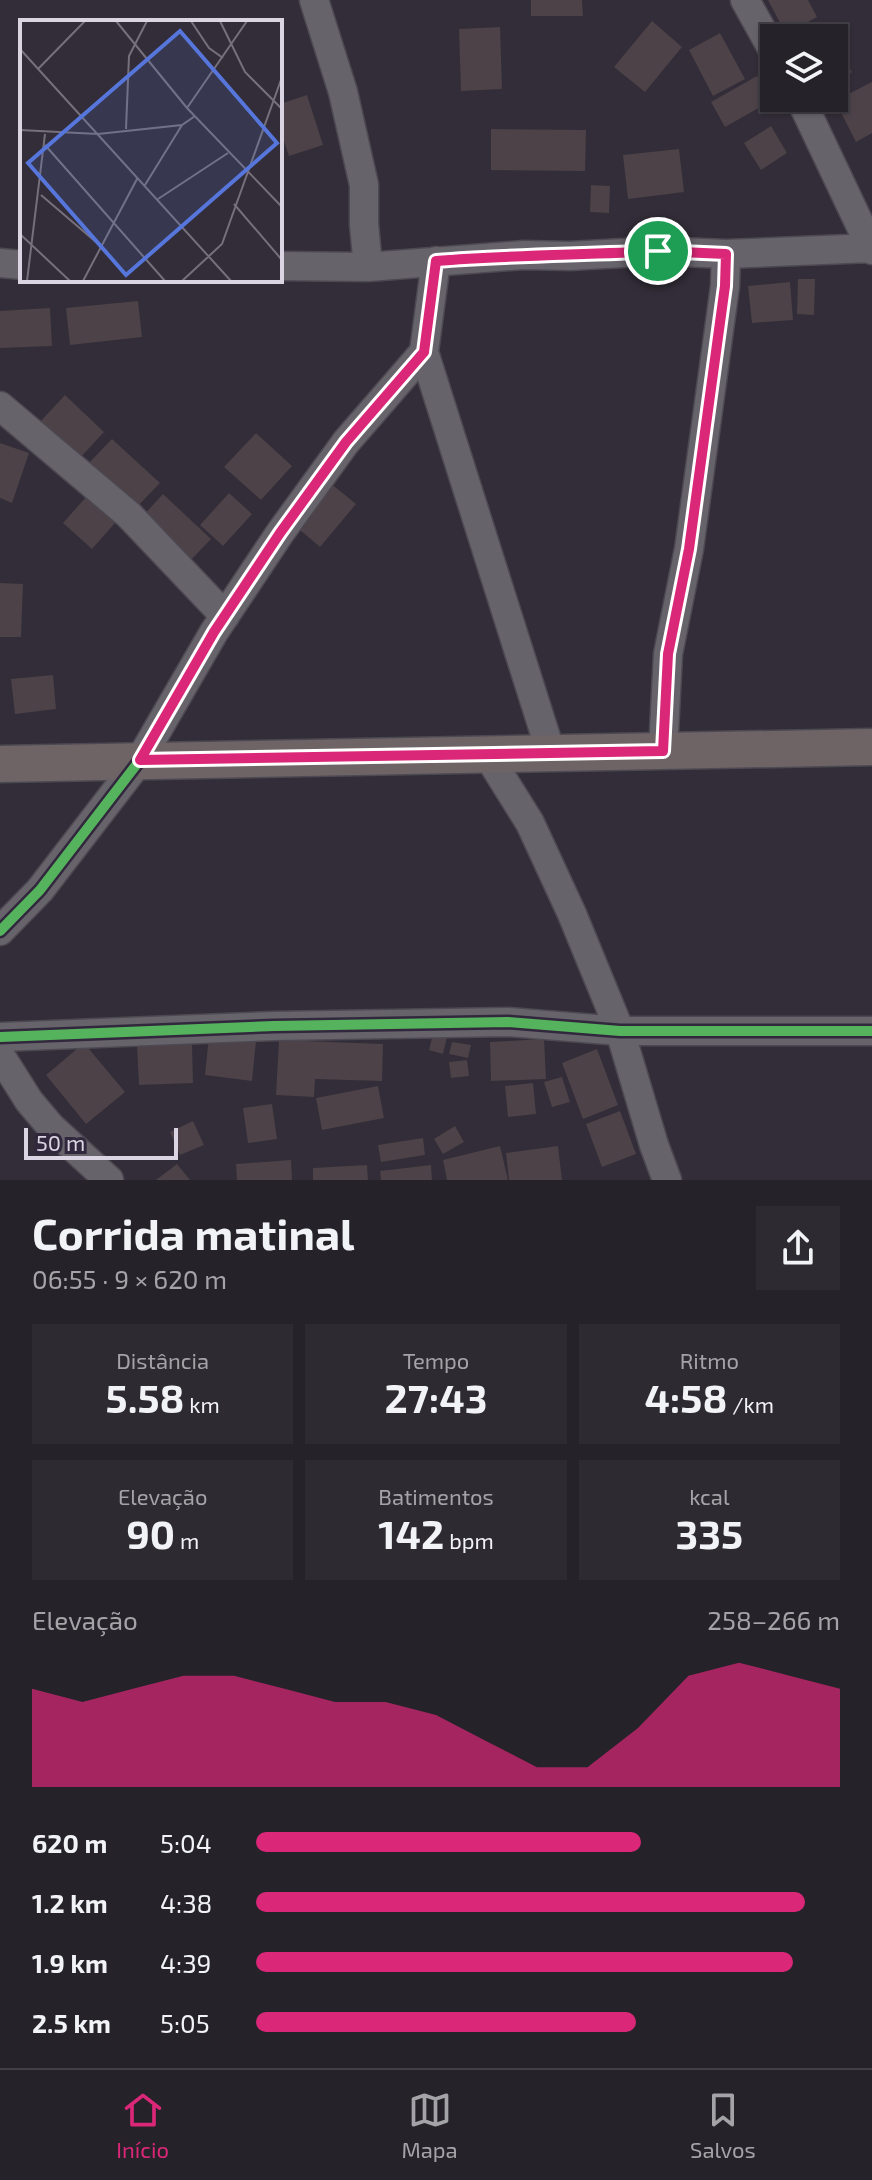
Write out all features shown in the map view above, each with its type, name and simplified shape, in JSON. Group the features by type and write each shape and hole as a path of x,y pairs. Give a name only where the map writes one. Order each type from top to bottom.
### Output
{"main road":[{"path":"0,764 872,747"}],"street":[{"path":"314,0 343,92 361,172 368,267"},
{"path":"745,0 760,27"},
{"path":"282,266 368,267 524,255 658,251 726,254 872,249 807,112"},
{"path":"663,751 668,654 689,549 725,286 726,254"},
{"path":"436,261 424,352 551,753"},
{"path":"0,263 20,265"},
{"path":"0,931 40,890 140,760 225,616 280,533 346,442 424,352"},
{"path":"0,406 129,515 225,616"},
{"path":"487,754 530,823 572,914 620,1031 663,1179"},
{"path":"0,1037 274,1026 508,1022 620,1031 872,1031"},
{"path":"0,1055 29,1101 51,1127 109,1180"}],"building":[{"path":"531,0 582,0 583,16 531,16"},
{"path":"768,0 808,0 817,17 804,24 781,24"},
{"path":"652,21 682,47 645,92 614,67"},
{"path":"500,27 502,89 461,91 459,29"},
{"path":"720,33 745,79 713,96 689,50"},
{"path":"757,76 760,81 760,107 725,127 711,102"},
{"path":"872,82 872,133 856,142 841,112 848,112 848,94"},
{"path":"307,95 323,145 289,156 282,135 282,103"},
{"path":"771,126 787,153 761,170 744,143"},
{"path":"491,129 586,130 585,171 491,170"},
{"path":"679,149 684,192 628,199 623,155"},
{"path":"591,185 610,186 609,213 590,212"},
{"path":"798,279 815,279 814,315 797,314"},
{"path":"790,282 793,320 752,323 748,286"},
{"path":"138,301 142,337 70,345 66,308"},
{"path":"50,308 52,346 0,348 0,311"},
{"path":"65,395 104,432 78,460 39,423"},
{"path":"256,433 292,466 261,500 224,467"},
{"path":"112,439 160,483 133,511 85,467"},
{"path":"0,443 29,453 12,503 0,498"},
{"path":"329,482 356,504 320,547 293,524"},
{"path":"229,493 252,514 223,546 200,525"},
{"path":"163,494 211,539 188,563 140,519"},
{"path":"86,497 115,523 92,549 63,523"},
{"path":"0,583 23,584 21,637 0,637"},
{"path":"53,675 56,709 15,714 11,679"},
{"path":"433,1034 447,1037 443,1054 429,1050"},
{"path":"209,1036 256,1041 252,1081 205,1075"},
{"path":"544,1039 546,1079 491,1081 490,1042"},
{"path":"279,1040 383,1044 382,1081 315,1079 314,1097 276,1095"},
{"path":"452,1042 471,1045 468,1058 449,1054"},
{"path":"84,1043 125,1092 86,1124 46,1075"},
{"path":"192,1044 193,1083 139,1085 137,1046"},
{"path":"597,1049 618,1105 583,1119 562,1063"},
{"path":"467,1060 469,1076 451,1078 449,1062"},
{"path":"562,1077 570,1102 552,1107 544,1082"},
{"path":"533,1083 536,1114 508,1117 505,1086"},
{"path":"378,1086 384,1118 322,1130 316,1098"},
{"path":"272,1104 277,1139 248,1143 243,1108"},
{"path":"620,1111 636,1154 602,1167 586,1124"},
{"path":"193,1121 204,1145 180,1155 170,1132"},
{"path":"455,1126 464,1142 443,1154 434,1139"},
{"path":"423,1138 425,1155 381,1162 378,1145"},
{"path":"500,1146 508,1180 447,1180 443,1160"},
{"path":"558,1146 562,1180 509,1180 506,1153"},
{"path":"291,1160 292,1180 237,1180 236,1164"},
{"path":"177,1164 190,1180 156,1180"},
{"path":"367,1165 368,1180 313,1180 313,1168"},
{"path":"431,1165 432,1180 381,1180 380,1171"}],"cycle path":[{"path":"0,931 40,890 140,760 214,632 280,533 346,442 424,352 436,261"},
{"path":"0,1037 274,1026 508,1022 620,1031 872,1031"}],"route":[{"path":"658,251 726,254 725,286 689,549 668,654 663,751 140,760 214,632 280,533 346,442 424,352 436,261 658,251"}]}
